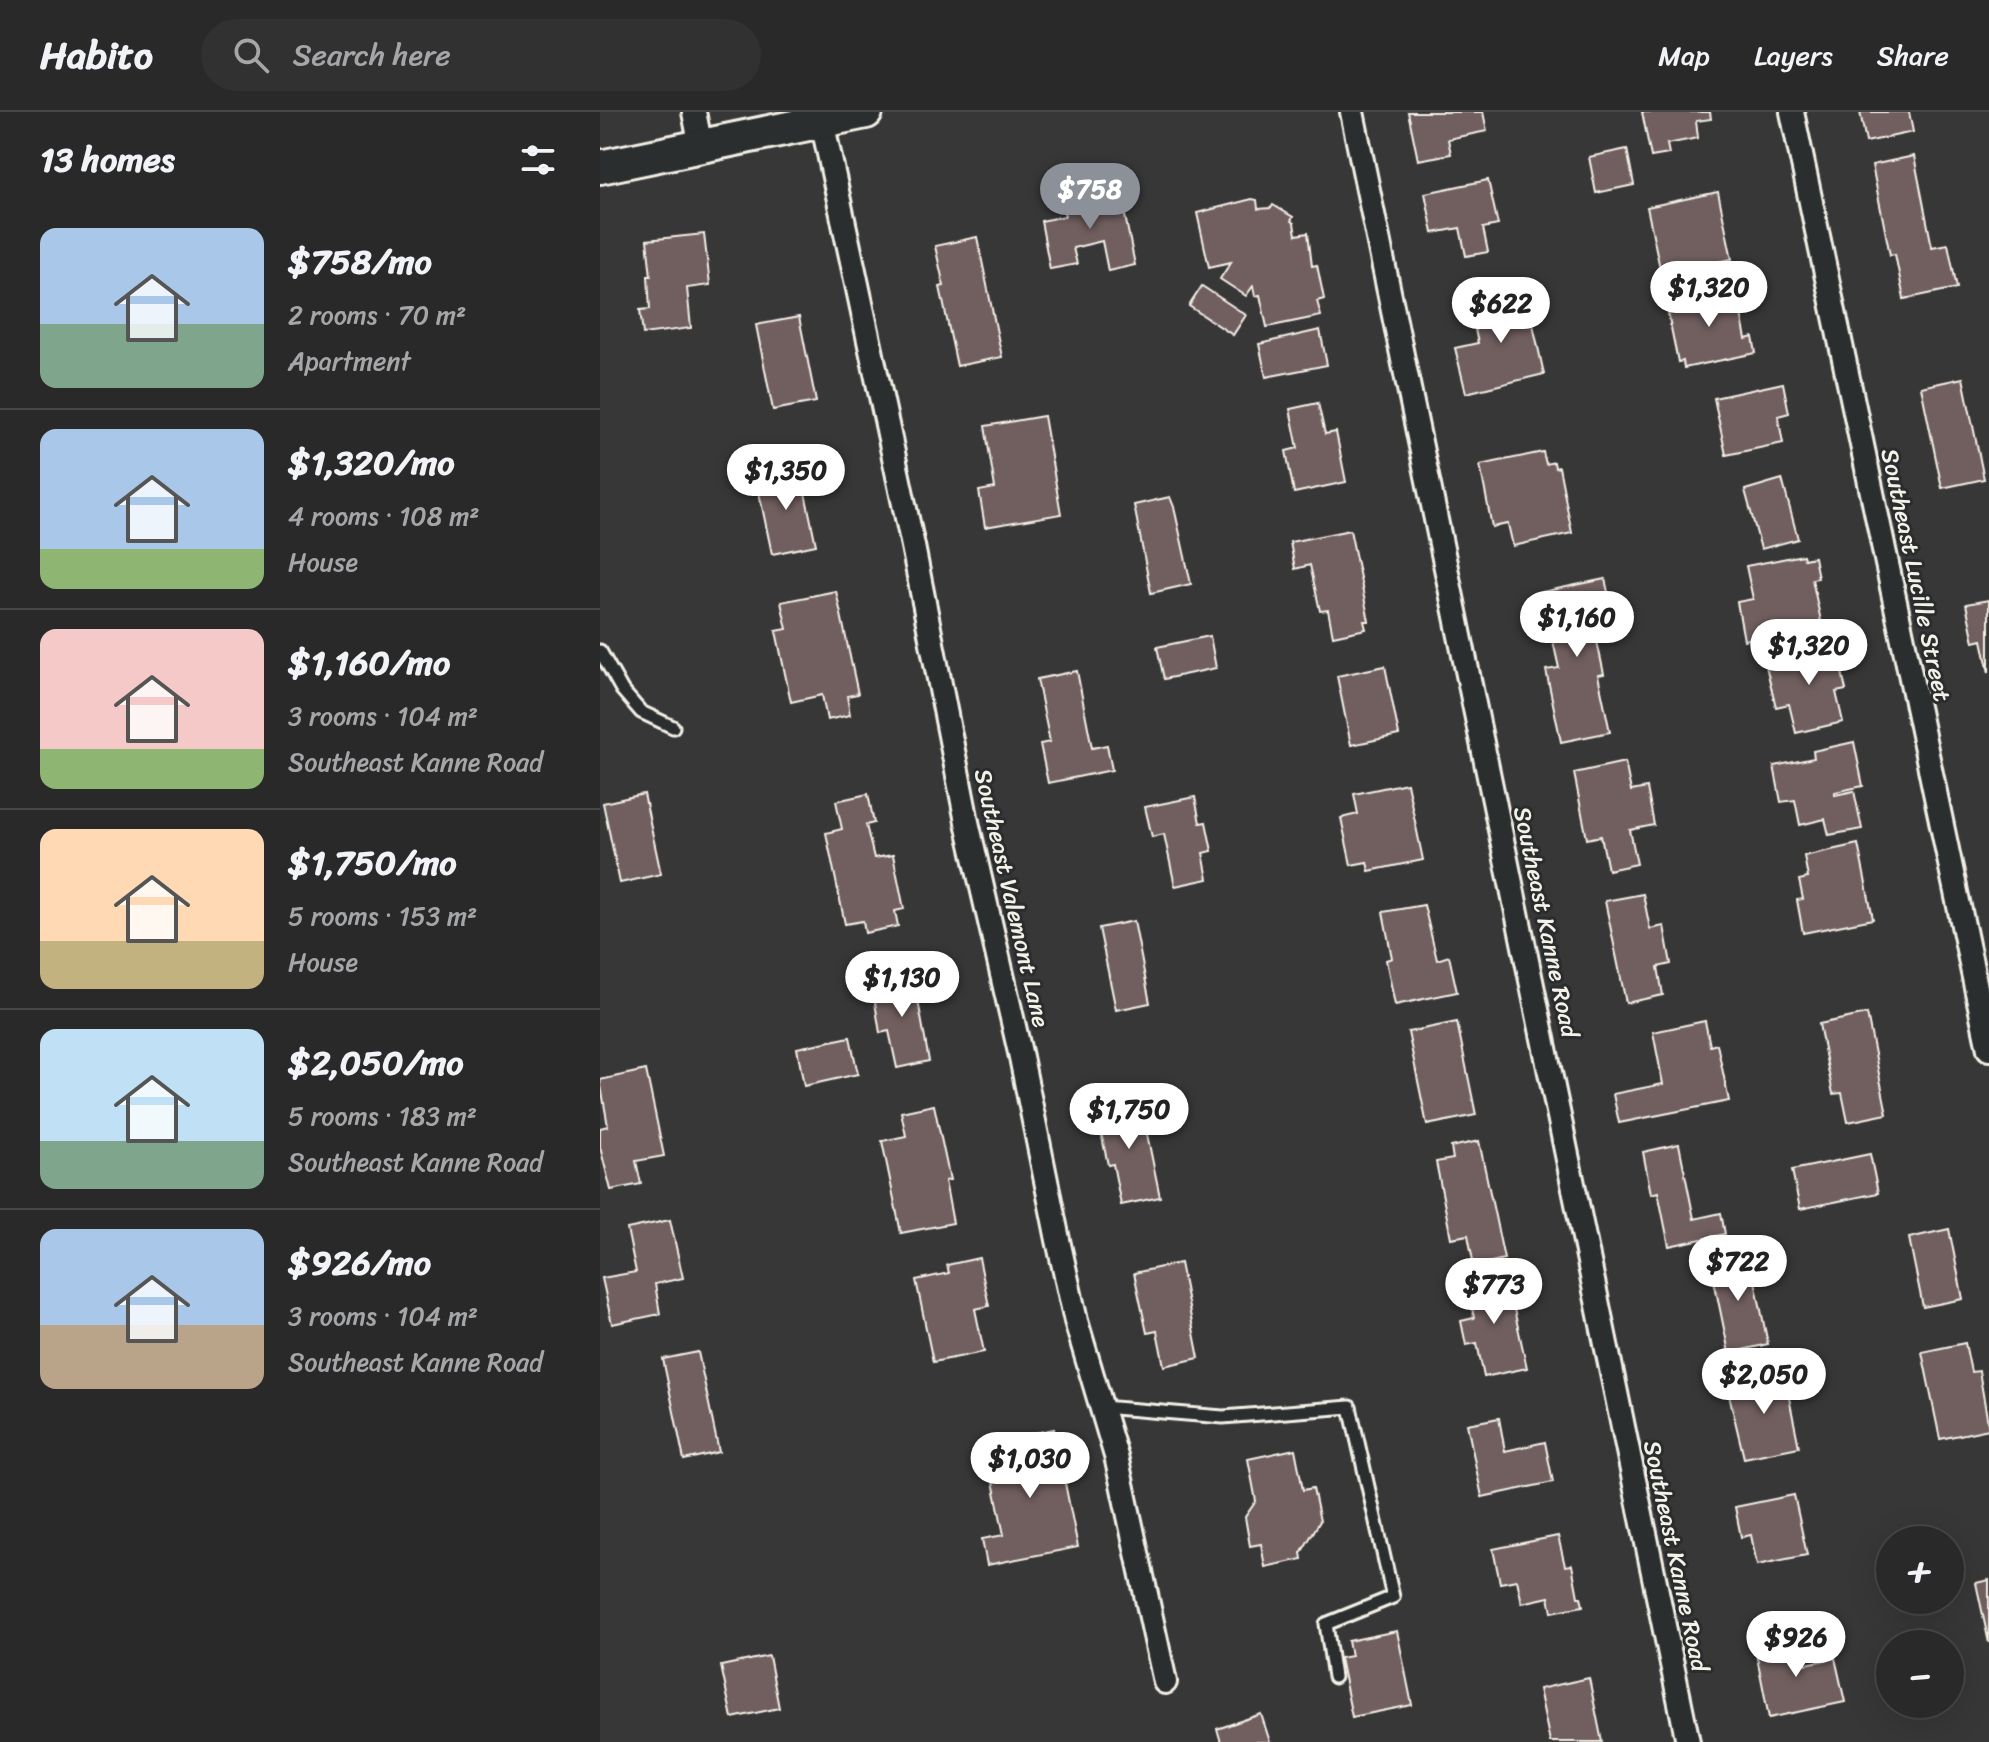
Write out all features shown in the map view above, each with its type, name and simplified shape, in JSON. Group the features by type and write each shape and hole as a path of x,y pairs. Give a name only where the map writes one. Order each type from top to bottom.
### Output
{"street":[{"path":"694,112 701,147"},
{"path":"600,167 866,112"},
{"name":"Southeast Kanne Road","path":"1352,112 1688,1742"},
{"name":"Southeast Lucille Street","path":"1792,112 1989,1049"},
{"name":"Southeast Valemont Lane","path":"822,121 913,546 967,822 1021,1057 1076,1321 1116,1456 1165,1682"}],"lane":[{"path":"600,651 622,690 641,712 673,727"},
{"path":"1102,1407 1223,1417 1350,1407 1393,1597 1326,1624 1334,1677"}],"building":[{"path":"1408,112 1483,112 1487,131 1448,139 1451,154 1418,160"},
{"path":"1642,112 1710,112 1711,119 1696,121 1698,138 1667,144 1669,154 1651,157"},
{"path":"1860,112 1909,112 1913,132 1866,142"},
{"path":"1627,149 1634,185 1596,193 1589,157"},
{"path":"1914,156 1932,247 1948,244 1957,288 1904,299 1895,254 1890,255 1872,165"},
{"path":"1488,180 1498,225 1483,228 1488,252 1466,256 1460,228 1433,233 1425,193"},
{"path":"1120,191 1135,265 1108,271 1102,241 1073,248 1077,264 1050,269 1041,221 1065,216 1062,203"},
{"path":"1718,192 1732,259 1661,273 1647,207"},
{"path":"1257,200 1258,209 1273,205 1293,217 1291,221 1296,235 1308,233 1312,266 1317,265 1324,299 1317,301 1321,316 1267,327 1260,295 1255,296 1253,286 1246,296 1220,279 1231,262 1209,267 1197,213"},
{"path":"704,234 710,285 687,288 691,328 643,334 640,310 650,309 648,276 651,276 647,240"},
{"path":"977,237 1002,357 957,366 940,287 944,286 935,246"},
{"path":"1202,286 1246,315 1233,335 1189,306"},
{"path":"1736,288 1746,339 1753,337 1756,353 1684,368 1683,361 1678,362 1666,303"},
{"path":"1526,293 1544,374 1466,393 1455,348 1478,343 1470,307"},
{"path":"799,317 816,402 773,410 756,325"},
{"path":"1320,330 1327,365 1266,377 1259,344"},
{"path":"1963,378 1984,479 1942,488 1921,387"},
{"path":"1783,383 1789,413 1778,416 1783,443 1726,455 1714,398"},
{"path":"1318,403 1325,434 1336,432 1346,482 1294,493 1286,451 1298,448 1290,409"},
{"path":"1044,416 1061,514 985,527 979,491 995,488 985,426"},
{"path":"1543,452 1546,464 1554,462 1555,468 1559,467 1572,533 1513,546 1508,524 1492,527 1480,465"},
{"path":"800,469 816,545 772,554 756,478"},
{"path":"1782,479 1798,539 1761,549 1745,490"},
{"path":"1170,497 1191,584 1151,593 1134,505"},
{"path":"1350,530 1369,621 1364,621 1366,629 1333,636 1328,610 1320,611 1310,565 1295,569 1290,542"},
{"path":"1803,555 1804,559 1814,557 1818,578 1812,579 1821,621 1816,622 1817,626 1744,640 1737,602 1753,599 1746,566"},
{"path":"1605,579 1613,614 1592,618 1604,674 1598,675 1610,732 1561,742 1546,670 1559,668 1542,592"},
{"path":"836,591 858,694 847,696 850,715 827,720 822,695 791,702 776,631 787,629 781,602"},
{"path":"1989,600 1989,673 1982,640 1974,642 1966,604"},
{"path":"1210,636 1216,668 1164,679 1157,647"},
{"path":"1836,645 1846,690 1836,692 1843,722 1796,733 1789,704 1776,707 1765,662"},
{"path":"1385,666 1399,735 1351,745 1337,676"},
{"path":"1077,671 1092,748 1107,745 1112,770 1048,783 1040,744 1050,742 1037,679"},
{"path":"1854,742 1863,786 1835,792 1835,795 1854,791 1862,829 1829,835 1825,819 1800,825 1795,800 1781,802 1774,766 1814,758 1813,751"},
{"path":"1625,762 1631,791 1647,788 1654,825 1630,830 1637,864 1608,870 1601,836 1587,839 1574,773"},
{"path":"1407,783 1423,860 1369,871 1367,862 1351,865 1341,818 1358,814 1354,794"},
{"path":"644,794 661,874 620,883 603,803"},
{"path":"868,794 874,823 866,825 874,858 893,855 904,909 895,911 898,926 865,933 863,921 845,924 826,833 842,829 836,801"},
{"path":"1195,797 1200,823 1206,822 1212,851 1203,853 1208,879 1175,886 1164,834 1152,837 1145,807"},
{"path":"1858,844 1873,919 1803,933 1797,900 1803,899 1799,880 1808,878 1804,856"},
{"path":"1643,894 1650,929 1664,926 1671,964 1658,967 1663,995 1626,1003 1605,901"},
{"path":"1424,905 1437,960 1449,956 1457,992 1395,1005 1386,960 1392,958 1383,912"},
{"path":"1134,921 1150,1003 1116,1010 1099,928"},
{"path":"913,973 929,1061 897,1068 889,1031 880,1033 872,984"},
{"path":"1867,1014 1887,1114 1848,1122 1842,1093 1833,1094 1819,1024"},
{"path":"1705,1021 1710,1046 1717,1044 1729,1101 1619,1123 1613,1094 1663,1084 1653,1032"},
{"path":"1457,1022 1476,1115 1427,1125 1408,1032"},
{"path":"850,1037 858,1074 804,1086 797,1048"},
{"path":"646,1070 664,1156 636,1161 641,1184 611,1190 600,1147 600,1128 608,1126 600,1080"},
{"path":"1140,1100 1160,1197 1121,1205 1113,1164 1108,1165 1096,1109"},
{"path":"934,1105 950,1180 945,1181 953,1223 901,1233 882,1141 906,1136 901,1112"},
{"path":"1479,1141 1504,1259 1474,1266 1468,1235 1451,1238 1436,1162 1453,1159 1451,1147"},
{"path":"1679,1144 1694,1219 1721,1213 1725,1234 1669,1246 1658,1192 1651,1194 1643,1152"},
{"path":"1870,1154 1878,1193 1800,1209 1792,1170"},
{"path":"670,1220 683,1278 655,1284 660,1314 612,1324 602,1278 636,1272 627,1229"},
{"path":"1949,1229 1963,1299 1923,1307 1909,1238"},
{"path":"1740,1249 1747,1283 1755,1281 1768,1344 1729,1353 1709,1256"},
{"path":"979,1258 989,1306 975,1309 984,1352 933,1362 916,1280 949,1273 947,1265"},
{"path":"1180,1263 1199,1358 1164,1366 1157,1331 1147,1333 1134,1273"},
{"path":"1506,1273 1527,1368 1484,1377 1477,1343 1466,1345 1461,1321 1474,1318 1467,1281"},
{"path":"1965,1343 1971,1372 1979,1371 1989,1429 1940,1439 1922,1352"},
{"path":"698,1352 719,1452 684,1460 663,1359"},
{"path":"1784,1373 1799,1447 1744,1458 1727,1387"},
{"path":"1499,1418 1505,1451 1545,1442 1553,1482 1482,1497 1467,1424"},
{"path":"1054,1429 1078,1547 987,1565 982,1539 1004,1535 990,1467 1001,1465 996,1441"},
{"path":"1295,1449 1303,1490 1313,1488 1320,1521 1301,1553 1302,1559 1265,1567 1261,1544 1250,1546 1245,1517 1256,1501 1248,1459"},
{"path":"1794,1495 1807,1555 1757,1565 1751,1535 1741,1537 1735,1507"},
{"path":"1558,1536 1565,1566 1572,1565 1578,1597 1581,1597 1583,1606 1552,1612 1549,1597 1522,1603 1517,1580 1500,1583 1493,1549"},
{"path":"1989,1580 1989,1643 1976,1583"},
{"path":"1397,1631 1412,1705 1352,1717 1340,1658 1351,1656 1348,1641"},
{"path":"1800,1638 1806,1664 1835,1658 1845,1702 1769,1718 1755,1647"},
{"path":"769,1656 779,1708 732,1718 721,1666"},
{"path":"1589,1678 1602,1742 1550,1742 1539,1689"},
{"path":"1261,1714 1270,1742 1221,1742 1217,1729"}]}
